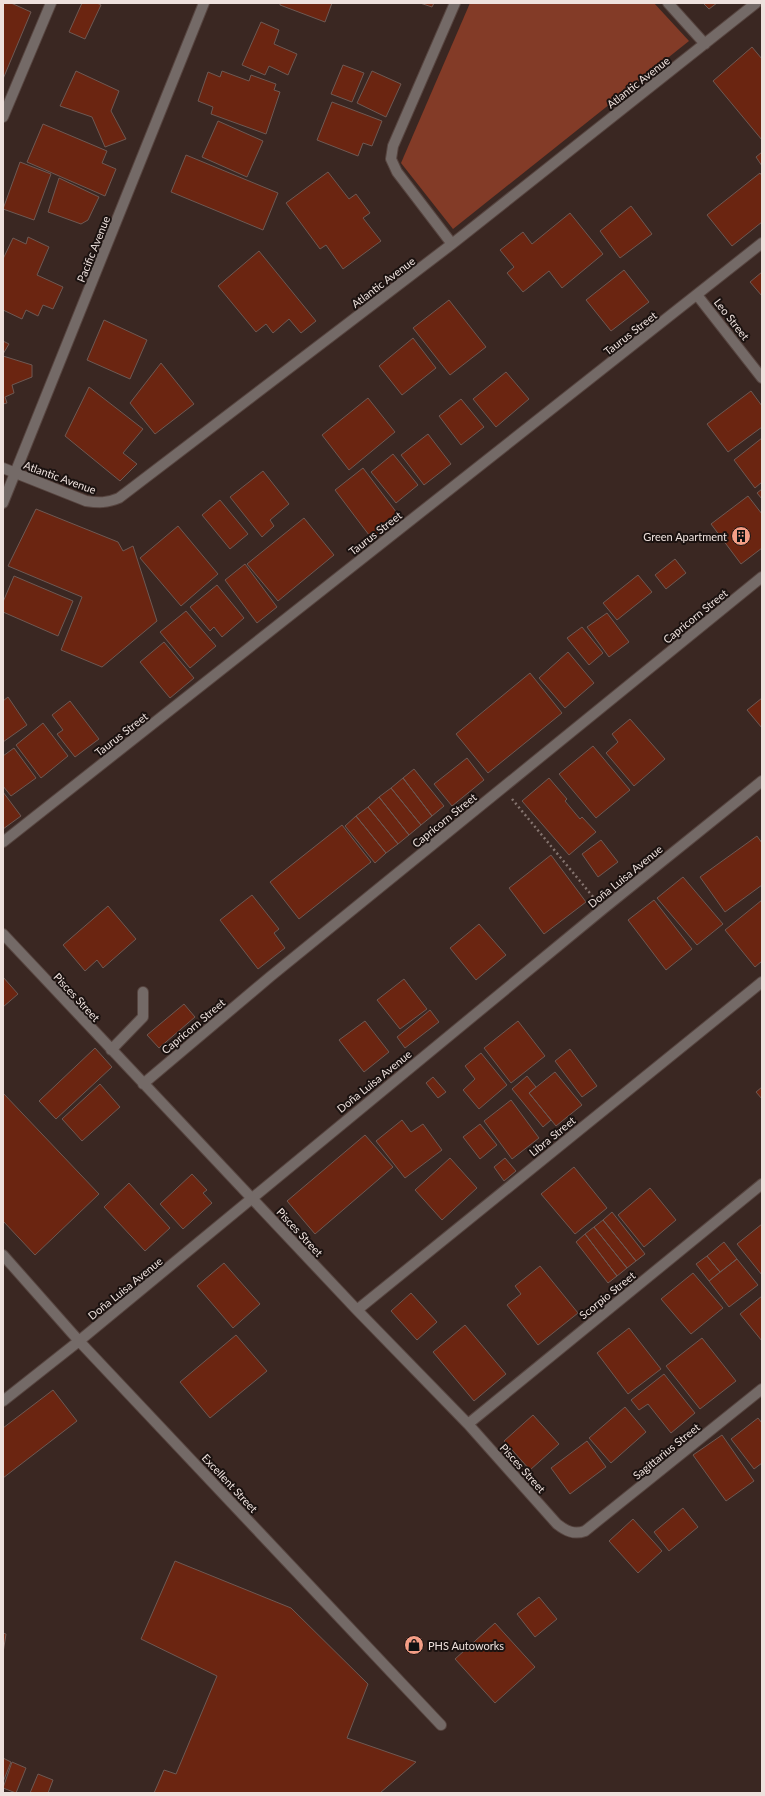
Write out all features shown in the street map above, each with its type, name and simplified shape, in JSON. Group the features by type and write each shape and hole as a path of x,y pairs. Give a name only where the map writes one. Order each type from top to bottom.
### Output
{"street":[{"path":"3,117 51,3"},
{"name":"Pacific Avenue","path":"3,503 204,3"},
{"path":"452,244 397,172 391,159 393,146 456,3"},
{"path":"668,3 705,44"},
{"name":"Atlantic Avenue","path":"3,468 86,500 98,503 109,502 119,498 452,244 756,3"},
{"name":"Taurus Street","path":"3,842 762,243"},
{"name":"Leo Street","path":"697,295 762,378"},
{"name":"Capricorn Street","path":"143,1084 271,976 762,577"},
{"name":"Doña Luisa Avenue","path":"3,1401 79,1341 603,909 762,781"},
{"name":"Pisces Street","path":"3,934 357,1310 468,1424 557,1524 567,1532 578,1534 585,1531"},
{"name":"Libra Street","path":"357,1310 762,982"},
{"path":"111,1050 143,1017 143,992"},
{"name":"Scorpio Street","path":"468,1424 762,1184"},
{"name":"Excellent Street","path":"3,1255 79,1341 441,1725"},
{"name":"Sagittarius Street","path":"585,1531 762,1389"}],"path":[{"path":"503,787 603,909"}],"shaded area":[{"path":"470,3 654,3 689,41 453,229 401,163"}],"building":[{"path":"3,3 11,3 31,12 3,79"},
{"path":"82,3 97,3 101,5 85,39 69,32"},
{"path":"280,3 332,3 325,22 280,5"},
{"path":"420,3 434,3 432,7"},
{"path":"703,3 717,3 709,9"},
{"path":"261,22 279,30 274,44 297,54 288,75 269,66 265,75 242,65"},
{"path":"752,47 762,59 762,140 713,81"},
{"path":"343,65 364,73 352,102 331,94"},
{"path":"76,71 119,91 111,111 126,139 105,147 92,117 60,106"},
{"path":"222,71 249,81 251,75 276,84 274,90 280,92 266,134 211,114 213,107 198,101 208,72 220,77"},
{"path":"372,71 401,84 386,117 357,103"},
{"path":"332,102 382,121 372,146 363,143 358,156 317,140"},
{"path":"218,121 263,141 247,177 202,157"},
{"path":"43,124 107,151 102,163 116,169 105,196 27,162"},
{"path":"762,152 762,166 756,157"},
{"path":"186,155 278,193 263,230 171,192"},
{"path":"20,162 51,174 34,220 3,209"},
{"path":"328,172 349,199 356,194 370,213 363,218 381,241 343,269 326,245 320,249 286,203"},
{"path":"760,173 762,176 762,222 732,246 707,215"},
{"path":"59,178 99,197 88,220 81,224 48,212"},
{"path":"631,206 652,234 620,258 600,231"},
{"path":"570,213 603,254 562,288 549,271 523,292 507,273 514,267 500,250 523,232 532,244"},
{"path":"28,237 49,247 37,275 63,287 53,309 43,305 38,316 26,310 22,319 3,310 3,259 13,238 26,244"},
{"path":"259,251 316,321 301,333 289,319 273,333 266,324 256,332 218,286"},
{"path":"624,270 649,302 611,331 586,300"},
{"path":"762,272 762,296 750,282"},
{"path":"449,300 486,347 450,375 413,328"},
{"path":"104,320 147,340 130,379 87,360"},
{"path":"413,338 436,368 402,395 379,366"},
{"path":"3,341 9,344 3,354"},
{"path":"3,356 32,365 32,377 12,385 14,393 5,397 7,403 3,404"},
{"path":"161,363 194,404 155,434 130,403"},
{"path":"506,372 529,399 496,427 473,399"},
{"path":"89,387 143,429 123,453 137,464 120,481 65,436"},
{"path":"751,391 762,406 762,427 728,452 707,424"},
{"path":"368,398 395,432 349,470 322,435"},
{"path":"461,399 484,427 461,445 439,416"},
{"path":"428,434 451,464 424,485 401,455"},
{"path":"762,438 762,482 755,488 734,460"},
{"path":"393,454 418,485 396,503 371,472"},
{"path":"363,468 400,517 372,539 335,490"},
{"path":"263,471 289,504 270,520 274,526 262,537 230,497"},
{"path":"762,489 762,499 757,493"},
{"name":"Green Apartment","path":"748,496 762,514 762,548 741,564 711,524"},
{"path":"220,500 248,534 230,549 202,515"},
{"path":"36,509 118,542 123,551 133,546 157,621 102,667 61,650 82,597 8,566"},
{"path":"304,518 334,555 278,601 247,564"},
{"path":"178,526 218,574 181,606 140,558"},
{"path":"675,559 686,573 666,589 655,575"},
{"path":"245,564 277,607 257,623 225,580"},
{"path":"638,575 652,592 617,620 603,603"},
{"path":"14,576 73,601 58,636 3,612 3,602"},
{"path":"217,585 244,618 222,637 214,627 210,631 190,607"},
{"path":"186,611 216,646 190,668 160,632"},
{"path":"607,613 629,642 609,657 587,627"},
{"path":"582,627 603,653 589,665 567,638"},
{"path":"164,642 194,678 170,698 140,662"},
{"path":"568,652 594,683 565,708 539,678"},
{"path":"530,673 562,713 488,773 456,734"},
{"path":"8,697 27,725 3,742 3,701"},
{"path":"762,698 762,728 747,710"},
{"path":"70,701 99,739 75,757 57,734 63,730 52,715"},
{"path":"630,719 665,759 634,786 606,753 618,742 612,734"},
{"path":"43,723 68,756 41,778 16,745"},
{"path":"593,746 630,790 596,818 559,774"},
{"path":"14,748 36,778 11,796 3,786 3,756"},
{"path":"467,758 484,780 452,806 434,784"},
{"path":"414,769 444,806 432,816 403,778"},
{"path":"403,778 432,816 421,825 391,788"},
{"path":"549,778 567,799 565,801 580,819 582,817 596,832 569,855 522,801"},
{"path":"391,788 421,825 409,835 379,797"},
{"path":"3,792 21,816 3,829"},
{"path":"379,797 409,835 398,844 368,807"},
{"path":"368,807 398,844 386,853 356,816"},
{"path":"356,816 386,853 375,863 345,826"},
{"path":"342,825 371,862 299,919 270,882"},
{"path":"757,836 762,843 762,885 725,912 700,877"},
{"path":"601,840 618,862 598,877 582,854"},
{"path":"551,855 586,902 544,934 509,888"},
{"path":"683,877 723,924 697,945 657,898"},
{"path":"252,895 279,929 274,933 285,948 258,969 220,920"},
{"path":"654,900 692,949 666,970 628,920"},
{"path":"762,900 762,961 755,967 725,930"},
{"path":"108,906 136,939 103,968 97,960 85,971 63,945"},
{"path":"479,924 506,955 476,980 450,948"},
{"path":"3,977 18,994 3,1007"},
{"path":"404,979 427,1009 400,1029 377,1000"},
{"path":"184,1004 195,1017 159,1048 147,1035"},
{"path":"430,1010 439,1022 405,1048 397,1037"},
{"path":"365,1021 389,1052 364,1072 339,1040"},
{"path":"518,1021 545,1056 511,1083 484,1048"},
{"path":"95,1048 112,1067 56,1119 39,1101"},
{"path":"570,1049 597,1086 582,1097 555,1061"},
{"path":"481,1053 507,1085 479,1109 463,1090 475,1079 465,1066"},
{"path":"555,1072 582,1105 556,1126 529,1093"},
{"path":"527,1076 536,1087 529,1093 551,1120 543,1127 512,1089"},
{"path":"433,1077 446,1092 438,1098 426,1083"},
{"path":"100,1084 120,1107 82,1141 62,1119"},
{"path":"762,1087 762,1099 756,1092"},
{"path":"3,1093 99,1194 35,1255 3,1221"},
{"path":"511,1100 539,1138 512,1159 484,1121"},
{"path":"402,1120 411,1132 423,1124 442,1150 405,1178 376,1141"},
{"path":"480,1124 497,1145 480,1159 463,1137"},
{"path":"365,1135 393,1167 315,1234 287,1201"},
{"path":"450,1158 477,1188 442,1220 415,1190"},
{"path":"505,1158 516,1171 504,1181 494,1167"},
{"path":"574,1167 607,1208 575,1234 541,1194"},
{"path":"192,1174 207,1190 203,1193 212,1203 183,1229 160,1204"},
{"path":"129,1183 170,1228 145,1251 104,1207"},
{"path":"650,1188 676,1220 644,1247 618,1215"},
{"path":"612,1212 645,1254 636,1261 603,1220"},
{"path":"603,1220 636,1261 627,1268 594,1227"},
{"path":"762,1224 762,1275 737,1244"},
{"path":"594,1227 627,1268 617,1276 585,1234"},
{"path":"585,1234 617,1276 608,1283 576,1242"},
{"path":"724,1242 737,1259 720,1272 707,1256"},
{"path":"707,1256 720,1272 709,1281 696,1264"},
{"path":"737,1259 758,1285 729,1307 709,1281"},
{"path":"224,1263 260,1304 233,1328 197,1286"},
{"path":"540,1266 578,1313 538,1345 507,1305 521,1294 515,1286"},
{"path":"693,1273 723,1308 691,1334 661,1299"},
{"path":"411,1293 437,1322 417,1340 391,1311"},
{"path":"762,1296 762,1341 740,1314"},
{"path":"465,1325 506,1374 474,1401 433,1352"},
{"path":"629,1328 661,1369 628,1394 597,1353"},
{"path":"236,1335 267,1371 210,1418 180,1382"},
{"path":"702,1338 736,1381 700,1409 666,1366"},
{"path":"664,1374 695,1413 671,1433 648,1404 639,1410 631,1400"},
{"path":"53,1390 77,1421 3,1478 3,1428"},
{"path":"625,1407 646,1432 611,1463 589,1438"},
{"path":"533,1415 559,1444 530,1470 504,1441"},
{"path":"758,1418 762,1423 762,1463 754,1469 731,1439"},
{"path":"722,1435 754,1481 726,1501 693,1455"},
{"path":"587,1441 606,1467 570,1494 551,1468"},
{"path":"683,1508 698,1527 669,1551 654,1532"},
{"path":"633,1519 662,1551 638,1573 609,1541"},
{"path":"175,1561 291,1608 368,1684 347,1738 416,1762 380,1793 154,1793 164,1770 176,1774 217,1676 141,1639"},
{"path":"539,1597 557,1619 535,1637 517,1614"},
{"path":"495,1623 535,1667 495,1703 455,1659"},
{"path":"3,1633 6,1634 3,1653"},
{"path":"3,1758 11,1762 3,1782"},
{"path":"12,1762 26,1768 16,1793 3,1788"},
{"path":"38,1774 53,1780 48,1793 30,1793"}],"place":[{"name":"Green Apartment","path":"741,536"},
{"name":"PHS Autoworks","path":"414,1645"}]}
